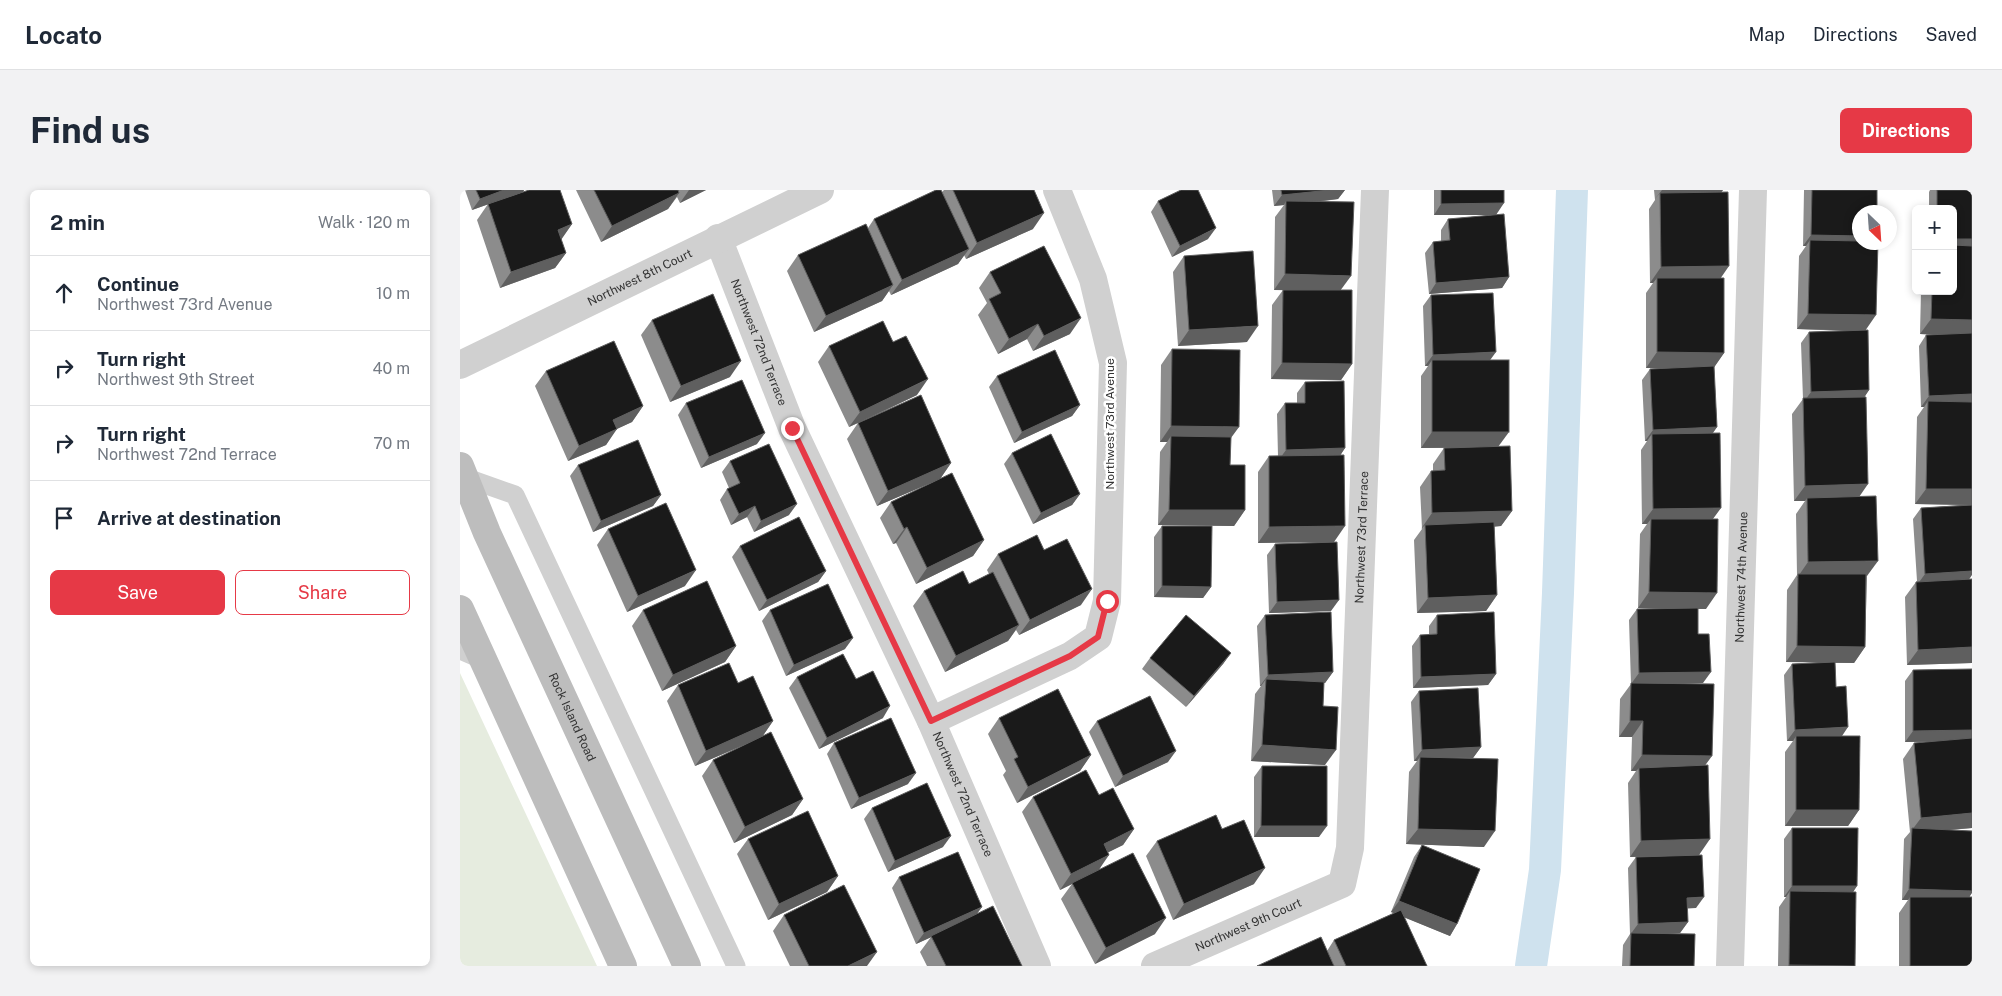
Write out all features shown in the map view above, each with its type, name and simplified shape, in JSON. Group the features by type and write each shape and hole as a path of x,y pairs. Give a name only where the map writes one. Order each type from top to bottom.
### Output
{"main road":[{"name":"Rock Island Road","path":"462,472 487,533 687,966"},
{"path":"460,609 471,655 623,966"}],"street":[{"name":"Northwest 8th Court","path":"460,365 820,190"},
{"name":"Northwest 73rd Avenue","path":"931,721 1070,656 1098,637 1107,601 1113,363 1093,279 1057,190"},
{"name":"Northwest 73rd Terrace","path":"1342,884 1350,848 1375,190"},
{"name":"Northwest 74th Avenue","path":"1730,966 1753,190"},
{"name":"Northwest 72nd Terrace","path":"718,238 792,428 931,721 1037,966"},
{"name":"Northwest 9th Court","path":"1156,966 1342,884"}],"lane":[{"path":"462,472 515,495 736,966"}],"shaded area":[{"path":"460,673 597,966 460,966"}],"building":[{"path":"476,190 504,190 480,199"},
{"path":"529,190 560,190 572,224 558,230 566,253 511,272 488,204"},
{"path":"594,190 678,190 679,193 612,226"},
{"path":"936,190 941,190 969,249 902,280 874,219"},
{"path":"953,190 1034,190 1044,213 977,243"},
{"path":"1181,190 1198,190 1216,228 1180,246 1158,201"},
{"path":"1281,190 1330,190 1282,195"},
{"path":"1441,190 1504,190 1504,203 1441,204"},
{"path":"1812,190 1877,190 1877,205 1852,205 1852,236 1811,235"},
{"path":"1937,190 1972,190 1972,239 1957,239 1957,205 1937,205"},
{"path":"1728,192 1729,266 1661,267 1660,193"},
{"path":"1286,201 1354,202 1351,276 1285,274"},
{"path":"1504,214 1509,277 1436,283 1433,242 1450,240 1448,219"},
{"path":"866,224 893,285 826,316 798,255"},
{"path":"1810,240 1852,241 1852,250 1878,250 1876,315 1808,314"},
{"path":"1957,245 1972,246 1972,320 1931,319 1932,295 1957,295"},
{"path":"1044,246 1081,318 1044,336 1038,324 1009,339 989,299 1001,293 990,272"},
{"path":"1253,251 1258,326 1189,330 1184,256"},
{"path":"1657,278 1724,278 1724,353 1657,352"},
{"path":"1283,290 1352,290 1352,364 1282,363"},
{"path":"1493,293 1496,352 1433,355 1431,295"},
{"path":"713,294 741,361 681,386 652,320"},
{"path":"883,321 893,342 906,336 928,379 860,412 829,346"},
{"path":"1868,330 1869,390 1811,392 1809,332"},
{"path":"1972,333 1972,394 1929,396 1926,335"},
{"path":"614,341 643,406 613,420 617,429 579,446 546,371"},
{"path":"1172,349 1240,350 1239,427 1171,426"},
{"path":"1055,350 1080,405 1022,432 997,376"},
{"path":"1432,360 1509,360 1509,432 1432,432"},
{"path":"1714,366 1717,427 1653,430 1650,369"},
{"path":"742,380 765,433 709,457 686,403"},
{"path":"1344,381 1345,448 1286,450 1285,403 1305,403 1305,382"},
{"path":"921,395 951,463 888,491 858,423"},
{"path":"1866,397 1868,484 1805,486 1803,398"},
{"path":"1928,401 1972,402 1972,489 1926,489"},
{"path":"1720,433 1721,508 1653,509 1652,434"},
{"path":"1051,434 1080,494 1041,513 1012,453"},
{"path":"1171,436 1231,437 1230,465 1245,465 1245,510 1169,510"},
{"path":"638,440 661,495 601,521 578,465"},
{"path":"769,444 797,504 761,521 755,506 739,514 727,489 740,483 730,461"},
{"path":"1510,446 1512,511 1432,513 1431,471 1445,470 1444,448"},
{"path":"1344,455 1345,526 1269,527 1269,456"},
{"path":"952,473 984,540 927,568 907,527 904,529 891,502"},
{"path":"1876,496 1878,561 1808,562 1807,498"},
{"path":"666,503 696,570 638,596 608,529"},
{"path":"1972,505 1972,571 1925,574 1921,508"},
{"path":"799,517 826,571 767,600 740,546"},
{"path":"1651,519 1718,519 1717,593 1649,592"},
{"path":"1494,522 1497,595 1428,598 1425,525"},
{"path":"1162,526 1212,526 1211,587 1162,586"},
{"path":"1037,535 1044,550 1067,539 1092,589 1030,620 998,554"},
{"path":"1337,542 1339,600 1277,602 1275,544"},
{"path":"963,571 969,584 993,572 1019,625 956,656 924,591"},
{"path":"1798,574 1866,574 1865,647 1797,646"},
{"path":"1972,579 1972,647 1918,650 1916,582"},
{"path":"707,581 736,646 673,675 643,610"},
{"path":"828,584 853,638 794,665 770,610"},
{"path":"1698,608 1698,634 1709,634 1711,672 1639,673 1637,609"},
{"path":"1331,612 1333,672 1268,675 1265,615"},
{"path":"1494,612 1496,674 1421,677 1420,635 1437,634 1437,615"},
{"path":"1186,615 1231,653 1194,696 1150,658"},
{"path":"843,654 856,679 873,671 890,706 827,738 797,677"},
{"path":"1835,662 1836,687 1846,686 1848,727 1795,730 1792,664"},
{"path":"729,663 738,683 753,676 773,721 706,751 678,685"},
{"path":"1972,669 1972,730 1913,731 1913,670"},
{"path":"1266,679 1324,682 1323,706 1338,707 1336,750 1262,745"},
{"path":"1631,683 1714,684 1712,756 1642,755 1643,721 1630,721"},
{"path":"1478,688 1481,747 1422,750 1419,691"},
{"path":"1058,689 1091,755 1028,787 1014,759 1018,757 999,718"},
{"path":"1150,696 1176,751 1123,776 1097,721"},
{"path":"891,718 916,773 859,798 834,743"},
{"path":"771,732 803,799 745,827 713,760"},
{"path":"1796,736 1860,736 1859,810 1796,810"},
{"path":"1972,738 1972,813 1921,818 1914,743"},
{"path":"1420,757 1498,759 1495,831 1418,829"},
{"path":"1708,765 1710,839 1641,841 1639,768"},
{"path":"1262,766 1327,766 1327,826 1261,826"},
{"path":"1086,770 1099,795 1113,788 1134,829 1104,844 1109,855 1071,874 1033,797"},
{"path":"927,783 951,836 895,861 872,808"},
{"path":"808,811 838,876 779,904 748,839"},
{"path":"1216,815 1222,829 1244,820 1265,868 1184,904 1157,841"},
{"path":"1792,828 1858,828 1857,886 1792,886"},
{"path":"1912,828 1972,831 1972,891 1909,889"},
{"path":"1422,845 1480,869 1457,924 1399,901"},
{"path":"958,852 982,907 924,933 899,877"},
{"path":"1133,853 1166,918 1106,948 1072,883"},
{"path":"1702,855 1704,897 1687,898 1688,922 1638,924 1636,857"},
{"path":"844,885 877,952 848,966 809,966 784,915"},
{"path":"1790,891 1856,892 1855,966 1789,965"},
{"path":"1910,897 1972,897 1972,966 1910,966"},
{"path":"993,906 1022,966 946,966 931,936"},
{"path":"1401,910 1427,966 1346,966 1334,940"},
{"path":"1631,933 1695,934 1694,966 1630,966"},
{"path":"1321,937 1334,966 1257,966"}],"waterway":[{"path":"1531,966 1545,870 1558,593 1572,190"}],"route":[{"path":"792,428 931,721 1070,656 1098,637 1107,601"}]}
